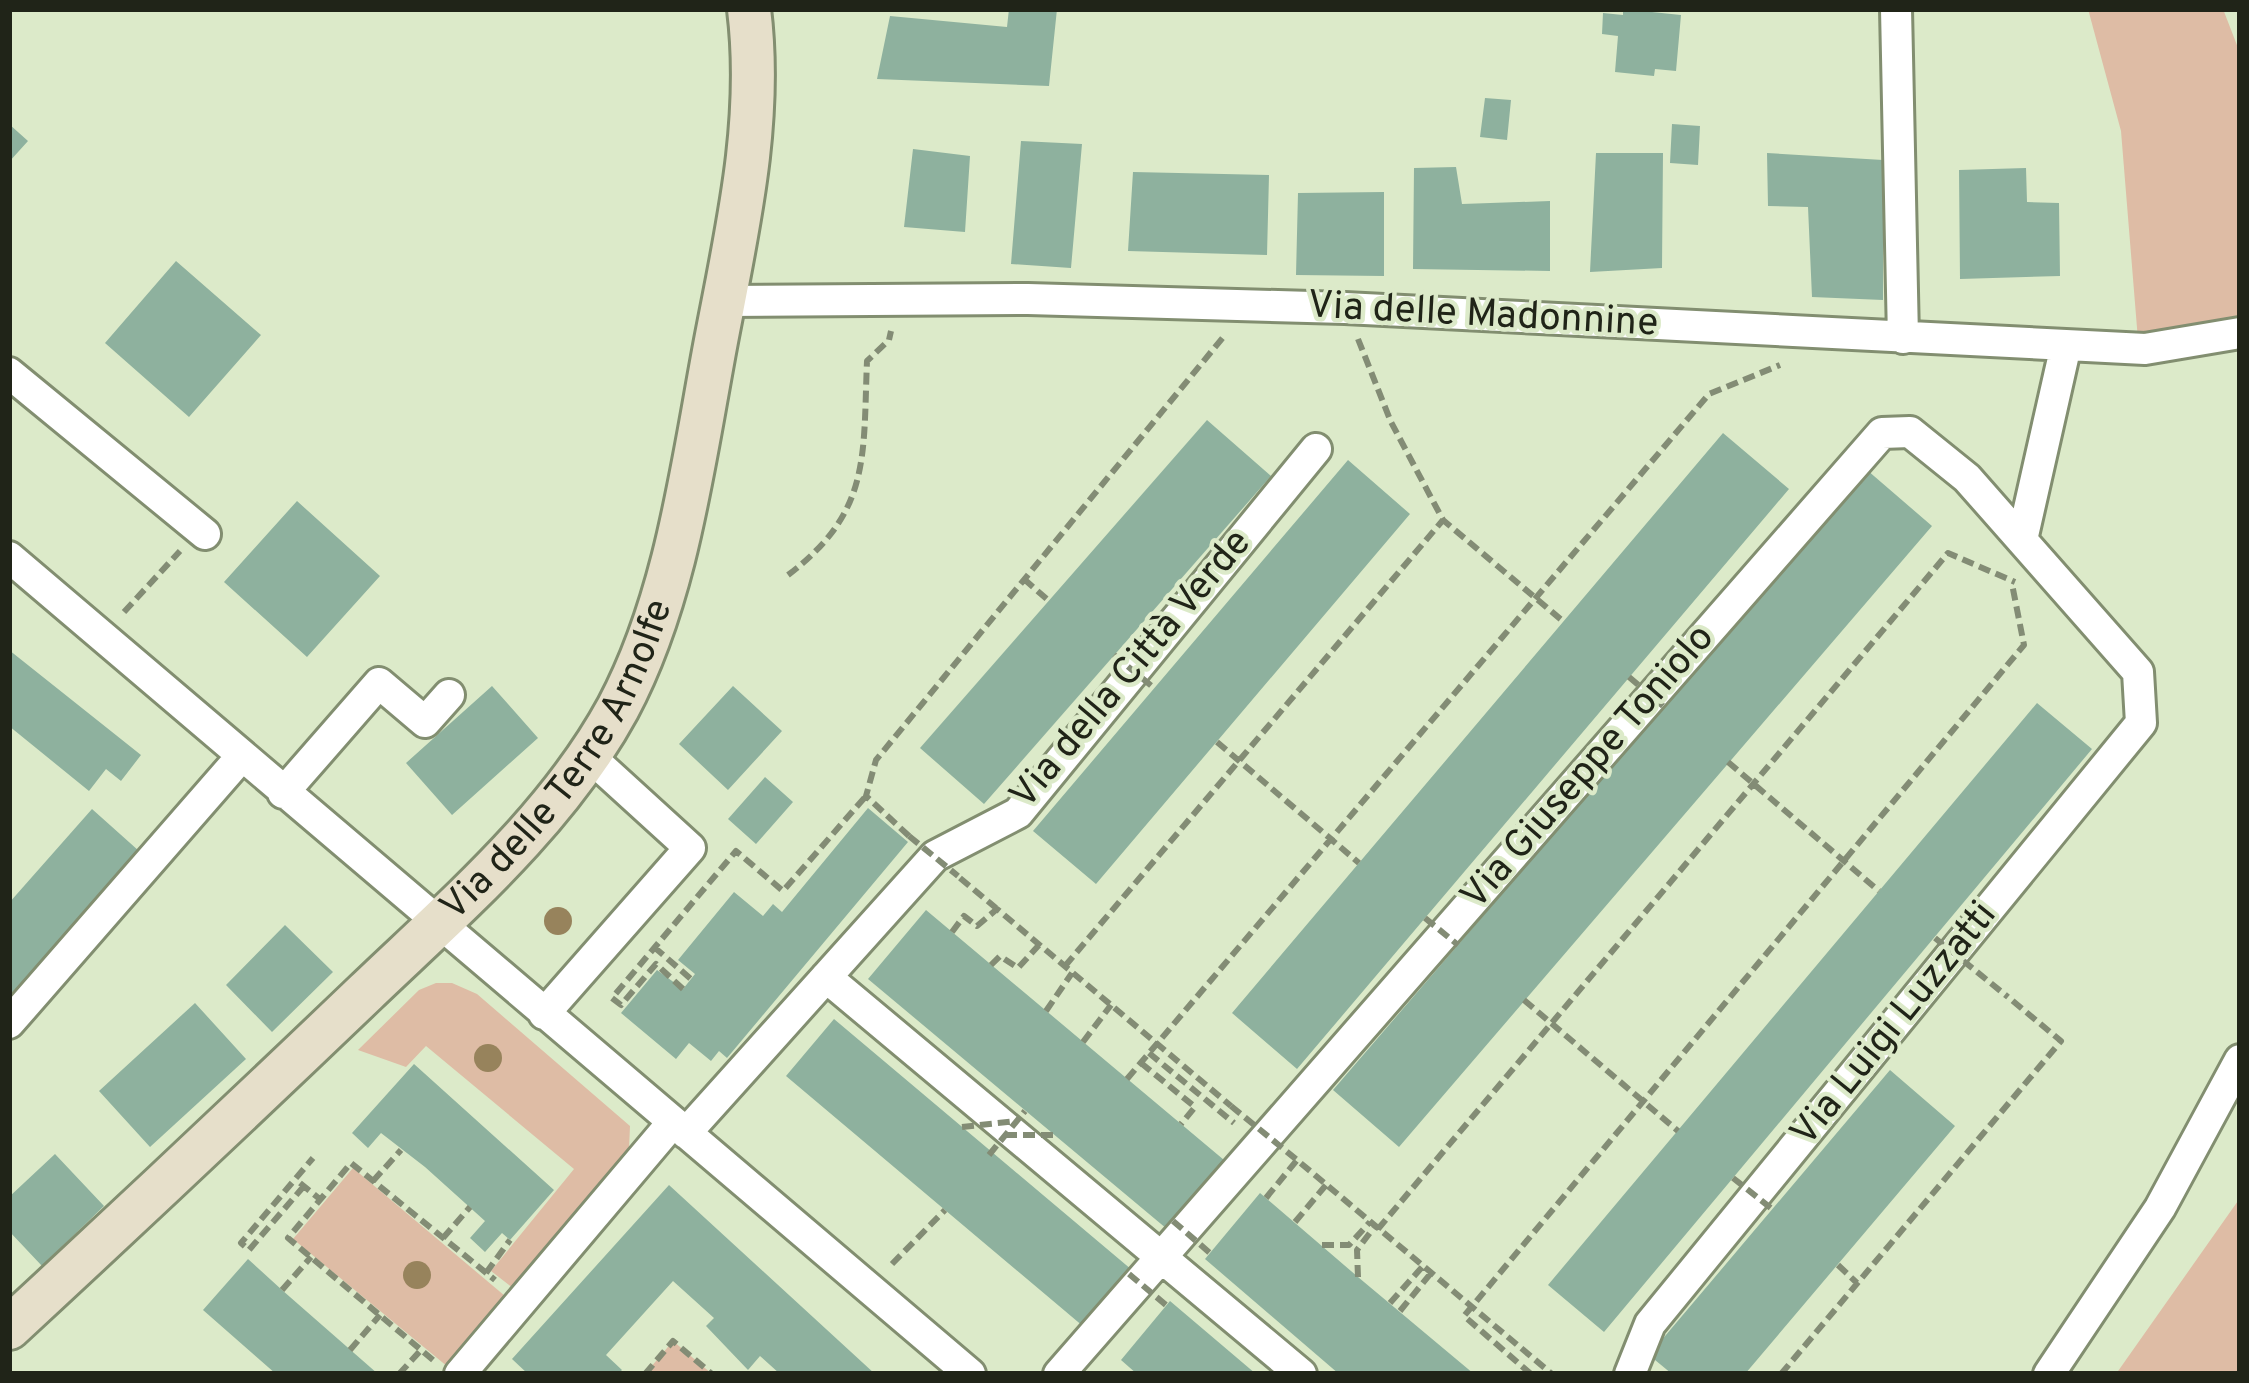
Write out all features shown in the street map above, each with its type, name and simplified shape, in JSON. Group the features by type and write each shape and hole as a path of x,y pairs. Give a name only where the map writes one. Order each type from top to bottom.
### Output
{"street":[{"name":"Via delle Terre Arnolfe","path":"9,1328 436,925 550,810 619,706 654,620 693,466 724,301 749,154 756,69 749,9"},
{"path":"1896,9 1903,338"},
{"name":"Via delle Madonnine","path":"724,301 896,298 1346,308 2145,349 2240,333"},
{"path":"2030,550 2066,345"},
{"path":"9,374 202,531"},
{"name":"Via Giuseppe Toniolo","path":"1059,1374 1882,433 1910,432 1967,478 2138,672"},
{"name":"Via della Città Verde","path":"447,1368 521,1301 935,856 1018,813 1316,449"},
{"path":"9,557 436,925 970,1374"},
{"name":"Via Luigi Luzzatti","path":"1630,1374 1650,1324 2141,723 2138,672"},
{"path":"283,793 379,683 425,722 448,695"},
{"path":"544,1014 690,848 589,756"},
{"path":"9,1023 241,757"},
{"path":"826,977 1301,1374"},
{"path":"2049,1374 2160,1208 2240,1060"}],"path":[{"path":"788,575 825,547 850,507 863,457 867,361 889,340 896,298"},
{"path":"683,989 656,964 621,1005 612,998 736,851 783,892 866,796 876,760 1250,305"},
{"path":"1346,308 1390,422 1443,520 1564,622"},
{"path":"1127,1079 1709,394 1810,353 1812,334"},
{"path":"1065,966 1443,520"},
{"path":"102,637 202,531"},
{"path":"1531,1374 1464,1316 2024,645 2012,584 2030,550"},
{"path":"1358,1277 1357,1250 1375,1226 1948,553 2012,584"},
{"path":"1024,579 1049,601"},
{"path":"1114,655 1154,688"},
{"path":"1629,677 1663,706"},
{"path":"1217,742 1334,836 1359,862"},
{"path":"1728,763 1879,891"},
{"path":"866,796 1552,1374"},
{"path":"952,932 964,916 977,926 997,909"},
{"path":"1425,918 1458,945"},
{"path":"1781,1374 2061,1041 1935,938"},
{"path":"992,965 1000,956 1018,968 1039,945"},
{"path":"654,947 692,980"},
{"path":"1046,1011 1072,973"},
{"path":"1524,1000 1678,1131"},
{"path":"1083,1042 1111,1005"},
{"path":"1149,1053 1260,1144"},
{"path":"1141,1063 1195,1107 1180,1124"},
{"path":"989,1155 1025,1111"},
{"path":"962,1127 1017,1121"},
{"path":"1005,1135 1054,1135"},
{"path":"373,1181 400,1150"},
{"path":"304,1186 249,1250 242,1244 313,1158"},
{"path":"1266,1198 1297,1160"},
{"path":"447,1368 289,1238 351,1163 521,1301"},
{"path":"1733,1178 1772,1209"},
{"path":"295,1179 321,1200"},
{"path":"1294,1222 1326,1185"},
{"path":"443,1238 470,1208"},
{"path":"869,1288 945,1210"},
{"path":"1173,1221 1210,1253"},
{"path":"1322,1246 1349,1245 1375,1226"},
{"path":"486,1273 510,1240"},
{"path":"282,1290 310,1257"},
{"path":"1838,1265 1857,1283"},
{"path":"1390,1304 1423,1266"},
{"path":"1400,1311 1431,1273"},
{"path":"1129,1274 1166,1305"},
{"path":"350,1350 380,1315"},
{"path":"645,1374 673,1341 712,1374"},
{"path":"399,1374 421,1350"}],"shaded area":[{"path":"2088,9 2223,9 2240,53 2240,333 2138,340 2121,131"},
{"path":"452,983 477,994 630,1126 629,1149 513,1288 491,1271 574,1169 426,1046 406,1067 358,1050 419,990"},
{"path":"353,1168 505,1296 448,1367 293,1239"},
{"path":"2240,1198 2240,1374 2116,1374"},
{"path":"673,1341 712,1374 645,1374"}],"building":[{"path":"1009,9 1057,9 1049,86 877,79 890,16 1007,27"},
{"path":"1623,9 1681,15 1676,71 1655,69 1654,76 1615,72 1618,36 1602,34 1603,13 1623,15"},
{"path":"1485,98 1511,100 1507,140 1480,137"},
{"path":"9,124 28,141 9,162"},
{"path":"1672,124 1700,126 1698,165 1670,163"},
{"path":"1021,141 1082,144 1071,268 1011,264"},
{"path":"913,149 970,156 965,232 904,227"},
{"path":"1596,153 1663,153 1662,268 1590,272"},
{"path":"1767,153 1883,160 1883,300 1812,297 1808,207 1768,206"},
{"path":"1456,167 1462,204 1550,201 1550,271 1413,269 1414,168"},
{"path":"2026,168 2027,202 2059,203 2060,276 1960,279 1959,170"},
{"path":"1133,172 1269,175 1267,255 1128,251"},
{"path":"1384,192 1384,276 1296,275 1298,193"},
{"path":"176,261 261,335 189,417 105,343"},
{"path":"1207,420 1271,476 984,804 920,748"},
{"path":"1723,433 1789,489 1297,1069 1232,1013"},
{"path":"1348,460 1410,514 1096,884 1033,831"},
{"path":"1867,470 1932,526 1399,1147 1333,1090"},
{"path":"297,501 380,576 307,657 224,582"},
{"path":"9,650 141,755 121,781 106,769 89,791 9,726"},
{"path":"492,686 538,738 452,815 406,763"},
{"path":"733,686 782,731 728,790 679,744"},
{"path":"2037,703 2092,749 1604,1332 1548,1285"},
{"path":"765,777 793,802 756,844 728,819"},
{"path":"868,808 908,842 727,1058 719,1051 711,1061 689,1043 676,1059 621,1013 657,970 683,989 695,974 678,960 734,892 763,916 773,904 782,912"},
{"path":"92,809 139,851 9,997 9,903"},
{"path":"926,910 1224,1160 1167,1229 868,979"},
{"path":"285,925 333,972 272,1032 226,985"},
{"path":"195,1003 246,1059 150,1147 99,1091"},
{"path":"834,1019 1132,1270 1084,1327 786,1076"},
{"path":"414,1064 554,1190 510,1240 502,1233 485,1252 470,1238 485,1221 425,1167 381,1133 368,1148 352,1133"},
{"path":"1890,1070 1955,1126 1745,1374 1672,1374 1649,1355"},
{"path":"55,1154 104,1206 42,1266 9,1231 9,1197"},
{"path":"669,1185 875,1374 780,1374 760,1356 748,1370 706,1326 714,1318 673,1281 606,1355 622,1370 618,1374 528,1374 512,1359"},
{"path":"1260,1193 1474,1374 1339,1374 1205,1259"},
{"path":"248,1259 378,1374 276,1374 203,1310"},
{"path":"1170,1301 1256,1374 1137,1374 1121,1360"}]}
